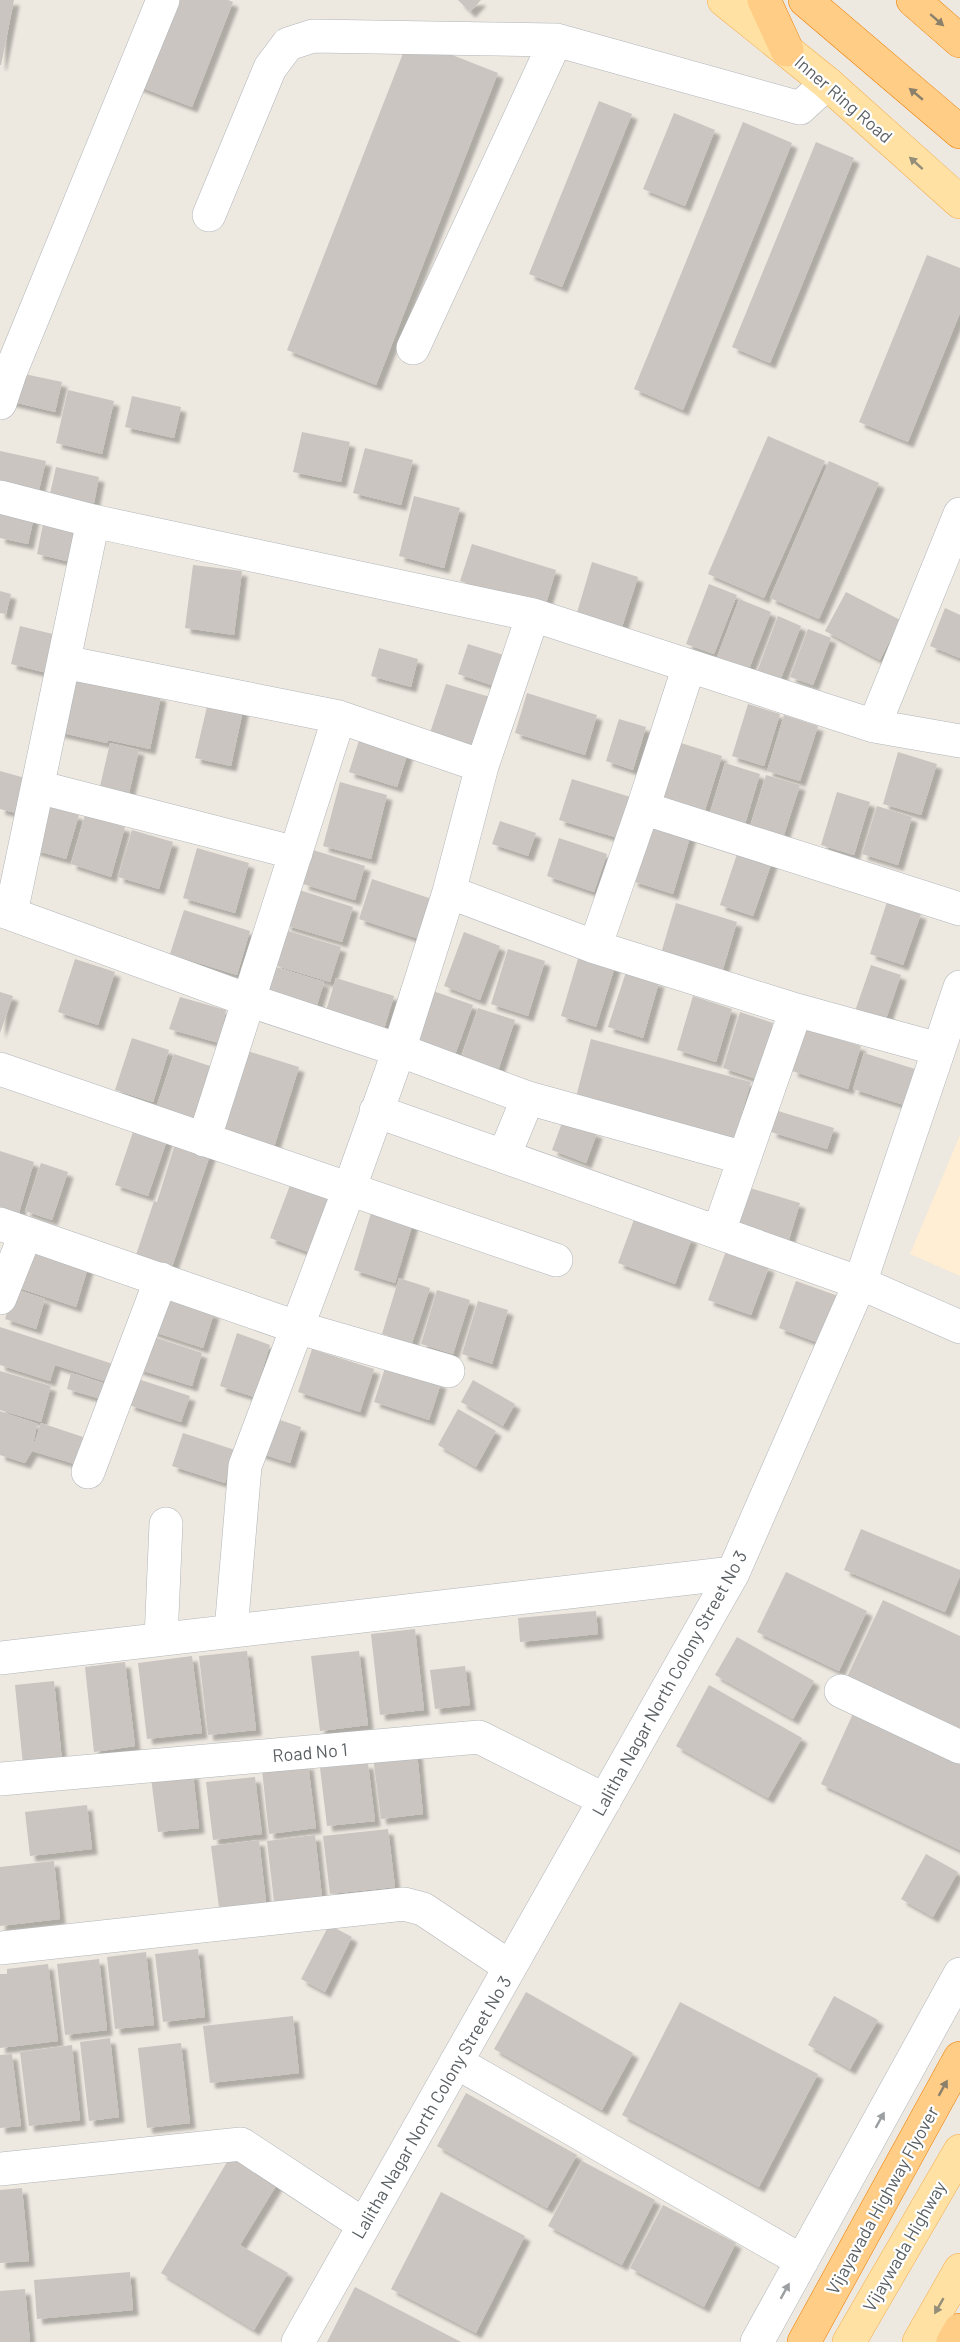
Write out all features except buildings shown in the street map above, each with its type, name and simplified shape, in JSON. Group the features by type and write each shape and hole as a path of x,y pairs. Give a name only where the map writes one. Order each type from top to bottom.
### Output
{"highway":[{"path":"764,0 787,50"},
{"path":"805,0 960,132"},
{"path":"913,0 960,41"},
{"name":"Vijayavada Highway Flyover","path":"804,2342 960,2058"},
{"path":"953,2342 960,2330"}],"main road":[{"name":"Inner Ring Road","path":"724,0 827,83 960,202"},
{"name":"Vijaywada Highway","path":"849,2342 960,2151"},
{"path":"919,2342 960,2270"}],"street":[{"path":"0,403 10,373 162,0"},
{"path":"209,215 270,68 288,44 313,36 556,40 800,108 827,83"},
{"path":"413,348 556,40"},
{"path":"0,497 93,520 533,615 874,726 960,741"},
{"path":"874,726 959,516"},
{"path":"93,520 38,787 6,911 248,1000 399,1050 528,1098 744,1158"},
{"path":"231,1631 245,1466 399,1050 449,892 482,766 533,615"},
{"path":"64,662 339,717 482,766"},
{"path":"595,947 644,807 689,666"},
{"path":"204,1140 339,717"},
{"path":"38,787 296,853"},
{"path":"644,807 960,909"},
{"path":"449,892 595,947 796,1010 938,1049"},
{"name":"Lalitha Nagar North Colony Street No 3","path":"298,2342 733,1573 860,1283 960,987"},
{"path":"719,1231 796,1010"},
{"path":"0,1069 204,1140 350,1187 556,1260"},
{"path":"504,1156 528,1098"},
{"path":"376,1111 860,1283 960,1327"},
{"path":"0,1298 13,1229 296,1326 448,1371"},
{"path":"88,1472 161,1279"},
{"path":"161,1639 166,1524"},
{"path":"0,1658 733,1573"},
{"path":"841,1691 960,1747"},
{"name":"Road No 1","path":"0,1779 479,1737 605,1800"},
{"path":"0,1948 404,1904 423,1909 510,1967"},
{"path":"757,2342 960,1974"},
{"path":"456,2062 802,2261"},
{"path":"0,2169 241,2144 364,2224"}],"shaded area":[{"path":"960,1135 960,1276 910,1254"}]}
